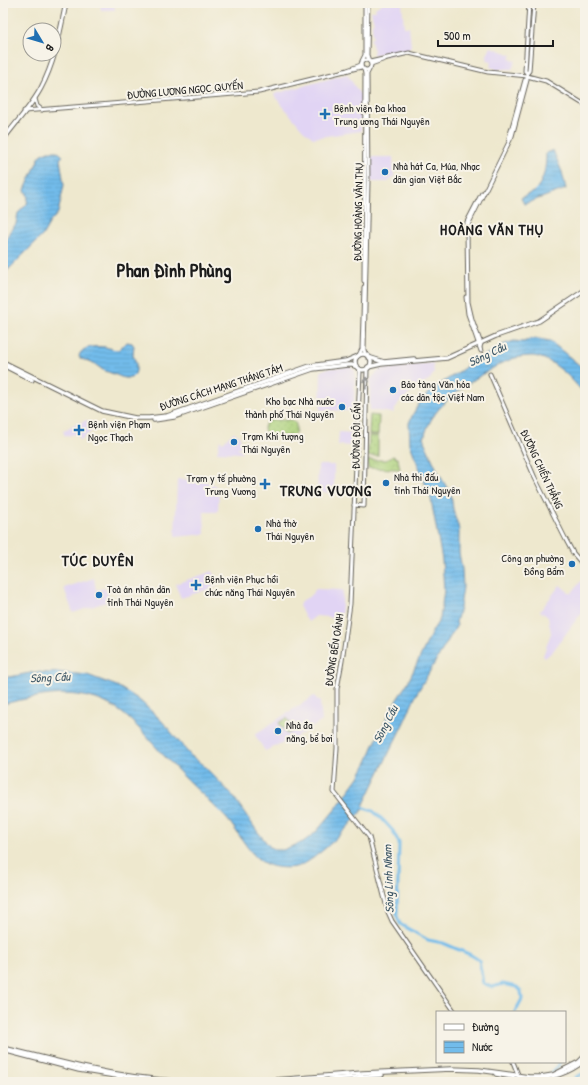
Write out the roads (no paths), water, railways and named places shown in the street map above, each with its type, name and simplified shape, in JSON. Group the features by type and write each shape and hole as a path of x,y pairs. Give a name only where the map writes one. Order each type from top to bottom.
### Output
{"highway":[{"path":"61,22 66,3"},
{"path":"3,140 36,95 49,71 53,60 66,3"},
{"path":"49,71 51,62"},
{"path":"480,345 437,357 384,362 367,356 358,356 355,363 358,368 364,370 381,364 447,358 480,345 487,340 539,321 585,290"},
{"name":"ĐƯỜNG CÁCH MẠNG THÁNG TÁM","path":"3,364 102,411 144,418 173,414 310,366 346,361 358,356"},
{"path":"367,356 370,363 368,368"},
{"name":"ĐƯỜNG CÁCH MẠNG THÁNG TÁM","path":"3,364 101,413 114,417 142,421 174,417 313,369 347,365 352,365 358,368"},
{"path":"3,1049 79,1070 111,1076 161,1082"},
{"path":"3,1049 82,1068 150,1079 187,1082"},
{"path":"287,1082 441,1071 480,1072 536,1077 553,1075 572,1066 585,1056"},
{"path":"250,1082 363,1073 451,1069 479,1070 540,1079 554,1077 573,1069 585,1060"}],"main road":[{"name":"ĐƯỜNG HOÀNG VĂN THỤ","path":"366,3 365,55 362,61 362,67 365,74 366,101"},
{"path":"527,75 525,71 529,3"},
{"path":"480,345 468,302 467,231 469,222 513,132 529,71 534,3"},
{"name":"ĐƯỜNG HOÀNG VĂN THỤ","path":"358,356 362,349 364,304 366,228 366,101 367,74 370,64 367,55 366,17"},
{"path":"362,61 366,60 370,64 405,54 416,54 488,72 527,75 546,81 585,105"},
{"name":"ĐƯỜNG LƯƠNG NGỌC QUYẾN","path":"24,111 259,92 287,87 370,64"},
{"path":"36,95 35,104 44,110"},
{"name":"ĐƯỜNG HOÀNG VĂN THỤ","path":"364,304 364,350 367,356"},
{"name":"ĐƯỜNG ĐỘI CẤN","path":"358,368 360,372 354,505 364,506 368,368"},
{"name":"ĐƯỜNG CHIẾN THẮNG","path":"490,374 535,478 573,553 585,567"},
{"name":"ĐƯỜNG BẾN OÁNH","path":"354,505 350,604 342,661 336,688 337,742 334,791 369,837 388,912 392,921 454,1011"},
{"path":"513,1063 521,1082"}],"water":[{"path":"553,150 562,172 566,189 524,204 521,198 533,192 540,184 545,168 546,153"},
{"path":"48,151 57,151 63,156 60,159 64,185 58,213 50,222 42,236 3,275 3,248 10,231 16,224 18,213 27,204 28,196 25,190 39,158 42,154"},
{"name":"Sông Cầu","path":"531,339 550,341 584,369 585,394 556,366 542,358 534,356 521,357 510,360 488,371 453,395 435,413 427,428 424,441 438,472 451,495 453,509 459,529 459,553 463,587 456,622 457,625 417,693 363,806 364,807 344,831 315,857 306,863 291,868 282,868 266,864 260,860 249,850 227,819 136,725 108,704 84,696 61,694 3,704 3,678 36,672 57,672 87,675 117,686 138,699 161,720 190,755 204,766 233,796 270,847 275,850 283,850 303,842 315,833 334,811 359,777 391,709 408,682 433,630 440,619 444,590 442,560 431,499 410,444 409,423 413,414 418,405 431,390 463,369 470,362 494,351 499,346 514,341 523,342"},
{"path":"127,342 132,343 134,346 133,355 136,363 135,374 131,378 124,378 103,370 92,362 81,359 79,356 83,350 89,347 105,347 118,350"}],"waterway":[{"name":"Sông Linh Nham","path":"361,807 373,811 383,820 393,831 399,843 397,916 400,924 428,940 443,943 479,960 483,983 492,987 503,984 517,987 521,991 522,999 516,1011"},
{"name":"Sông Linh Nham","path":"552,1072 559,1065 559,1063"},
{"name":"Sông Linh Nham","path":"576,1082 576,1077 585,1073"}],"place":[{"name":"Bệnh viện Đa khoa Trung ương Thái Nguyên","path":"325,114"},
{"name":"Nhà hát Ca, Múa, Nhạc dân gian Việt Bắc","path":"385,172"},
{"name":"Bảo tàng Văn hóa các dân tộc Việt Nam","path":"393,390"},
{"name":"Kho bạc Nhà nước thành phố Thái Nguyên","path":"342,407"},
{"name":"Bệnh viện Phạm Ngọc Thạch","path":"79,430"},
{"name":"Trạm Khí tượng Thái Nguyên","path":"234,442"},
{"name":"Nhà thi đấu tỉnh Thái Nguyên","path":"386,483"},
{"name":"Trạm y tế phường Trưng Vương","path":"265,484"},
{"name":"Nhà thờ Thái Nguyên","path":"258,529"},
{"name":"Công an phường Đồng Bẩm","path":"572,564"},
{"name":"Bệnh viện Phục hồi chức năng Thái Nguyên","path":"196,585"},
{"name":"Toà án nhân dân tỉnh Thái Nguyên","path":"99,595"},
{"name":"Nhà đa năng, bể bơi","path":"278,731"}],"district":[{"name":"HOÀNG VĂN THỤ","path":"492,229"},
{"name":"Phan Đình Phùng","path":"174,270"},
{"name":"TRƯNG VƯƠNG","path":"326,490"},
{"name":"TÚC DUYÊN","path":"98,560"}]}
